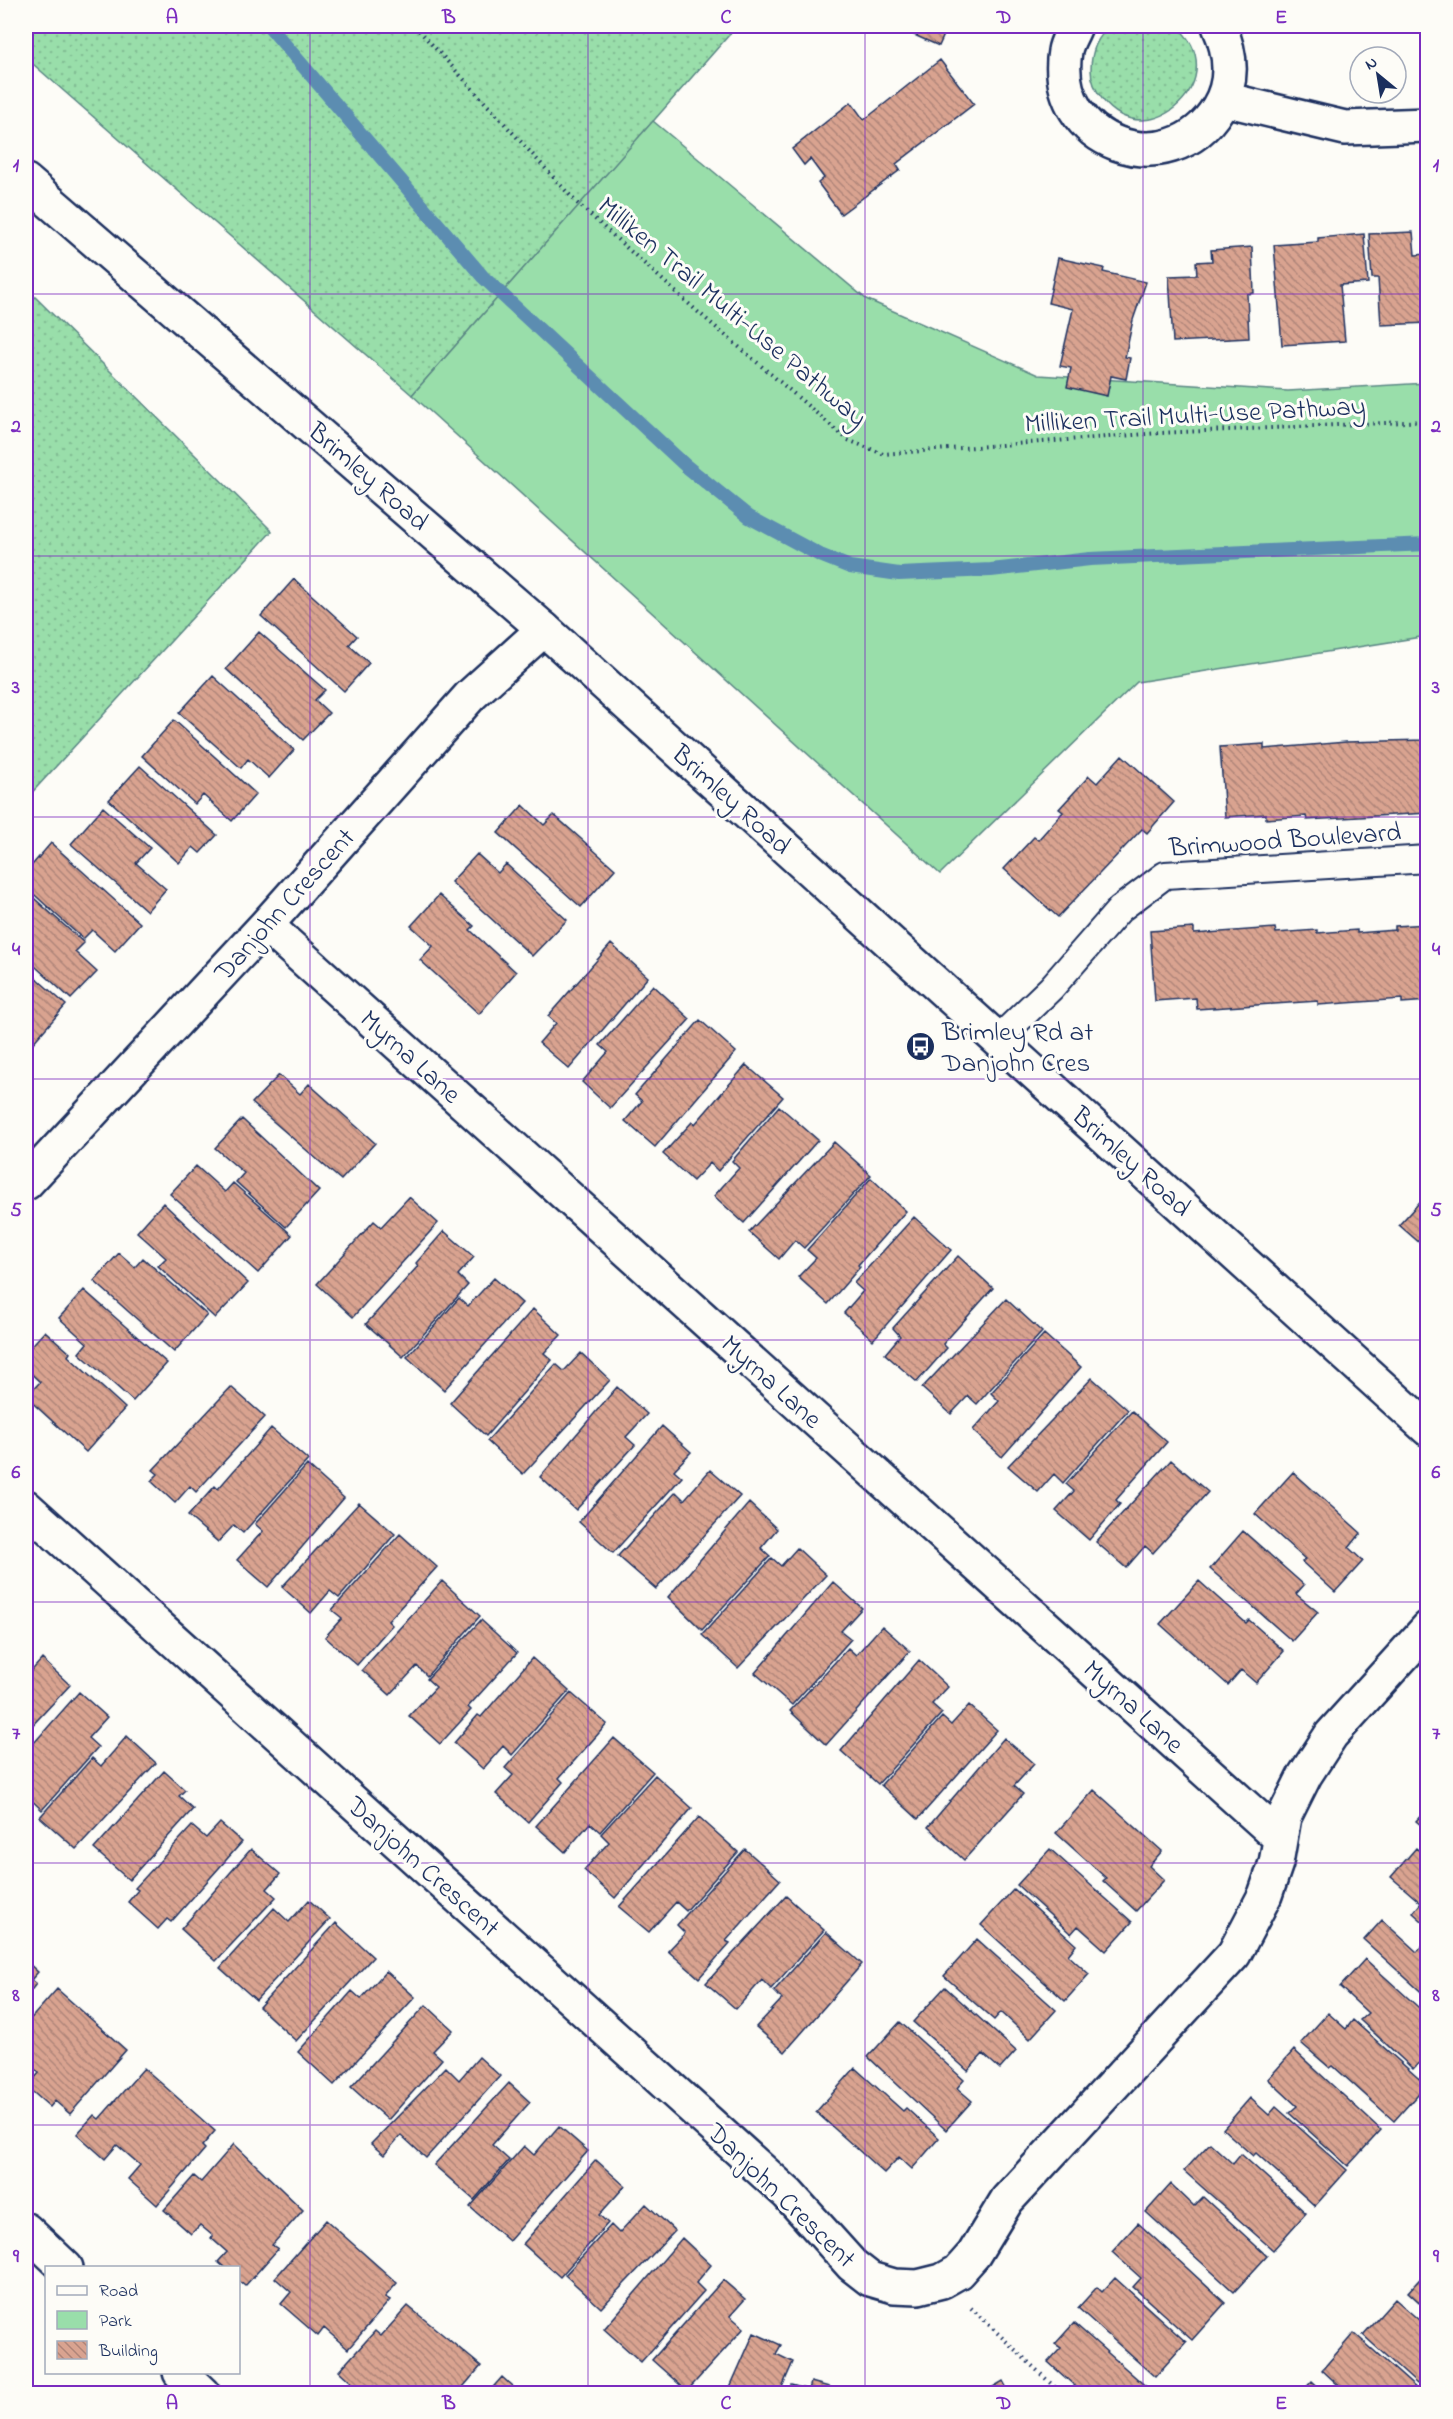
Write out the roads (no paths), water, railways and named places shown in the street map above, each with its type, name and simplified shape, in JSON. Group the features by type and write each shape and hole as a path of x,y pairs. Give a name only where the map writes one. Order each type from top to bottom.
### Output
{"street":[{"path":"1075,26 1065,50 1064,77 1072,103 1087,125 1109,142 1135,149 1163,149 1188,139 1209,122 1224,99 1230,72 1228,44 1219,26"},
{"path":"1224,99 1345,128 1428,125"},
{"name":"Brimley Road","path":"26,180 544,629 1428,1429"},
{"name":"Danjohn Crescent","path":"26,1183 266,926 470,696 544,629"},
{"name":"Myrna Lane","path":"266,926 1279,1837"},
{"name":"Danjohn Crescent","path":"26,1507 788,2194 852,2265 870,2279 894,2286 918,2287 942,2281 958,2272 974,2254 1007,2200 1234,1954 1265,1895 1276,1863 1284,1817 1305,1775 1331,1735 1428,1628"},
{"path":"26,2230 64,2266"},
{"path":"181,2374 203,2394"}],"lane":[{"name":"Brimwood Boulevard","path":"998,1039 1051,988 1120,909 1165,875 1428,859"}],"waterway":[{"path":"269,26 483,277 686,466 749,517 820,555 850,567 899,574 991,570 1090,559 1428,544"}],"place":[{"name":"Brimley Rd at Danjohn Cres","path":"921,1047"}]}
